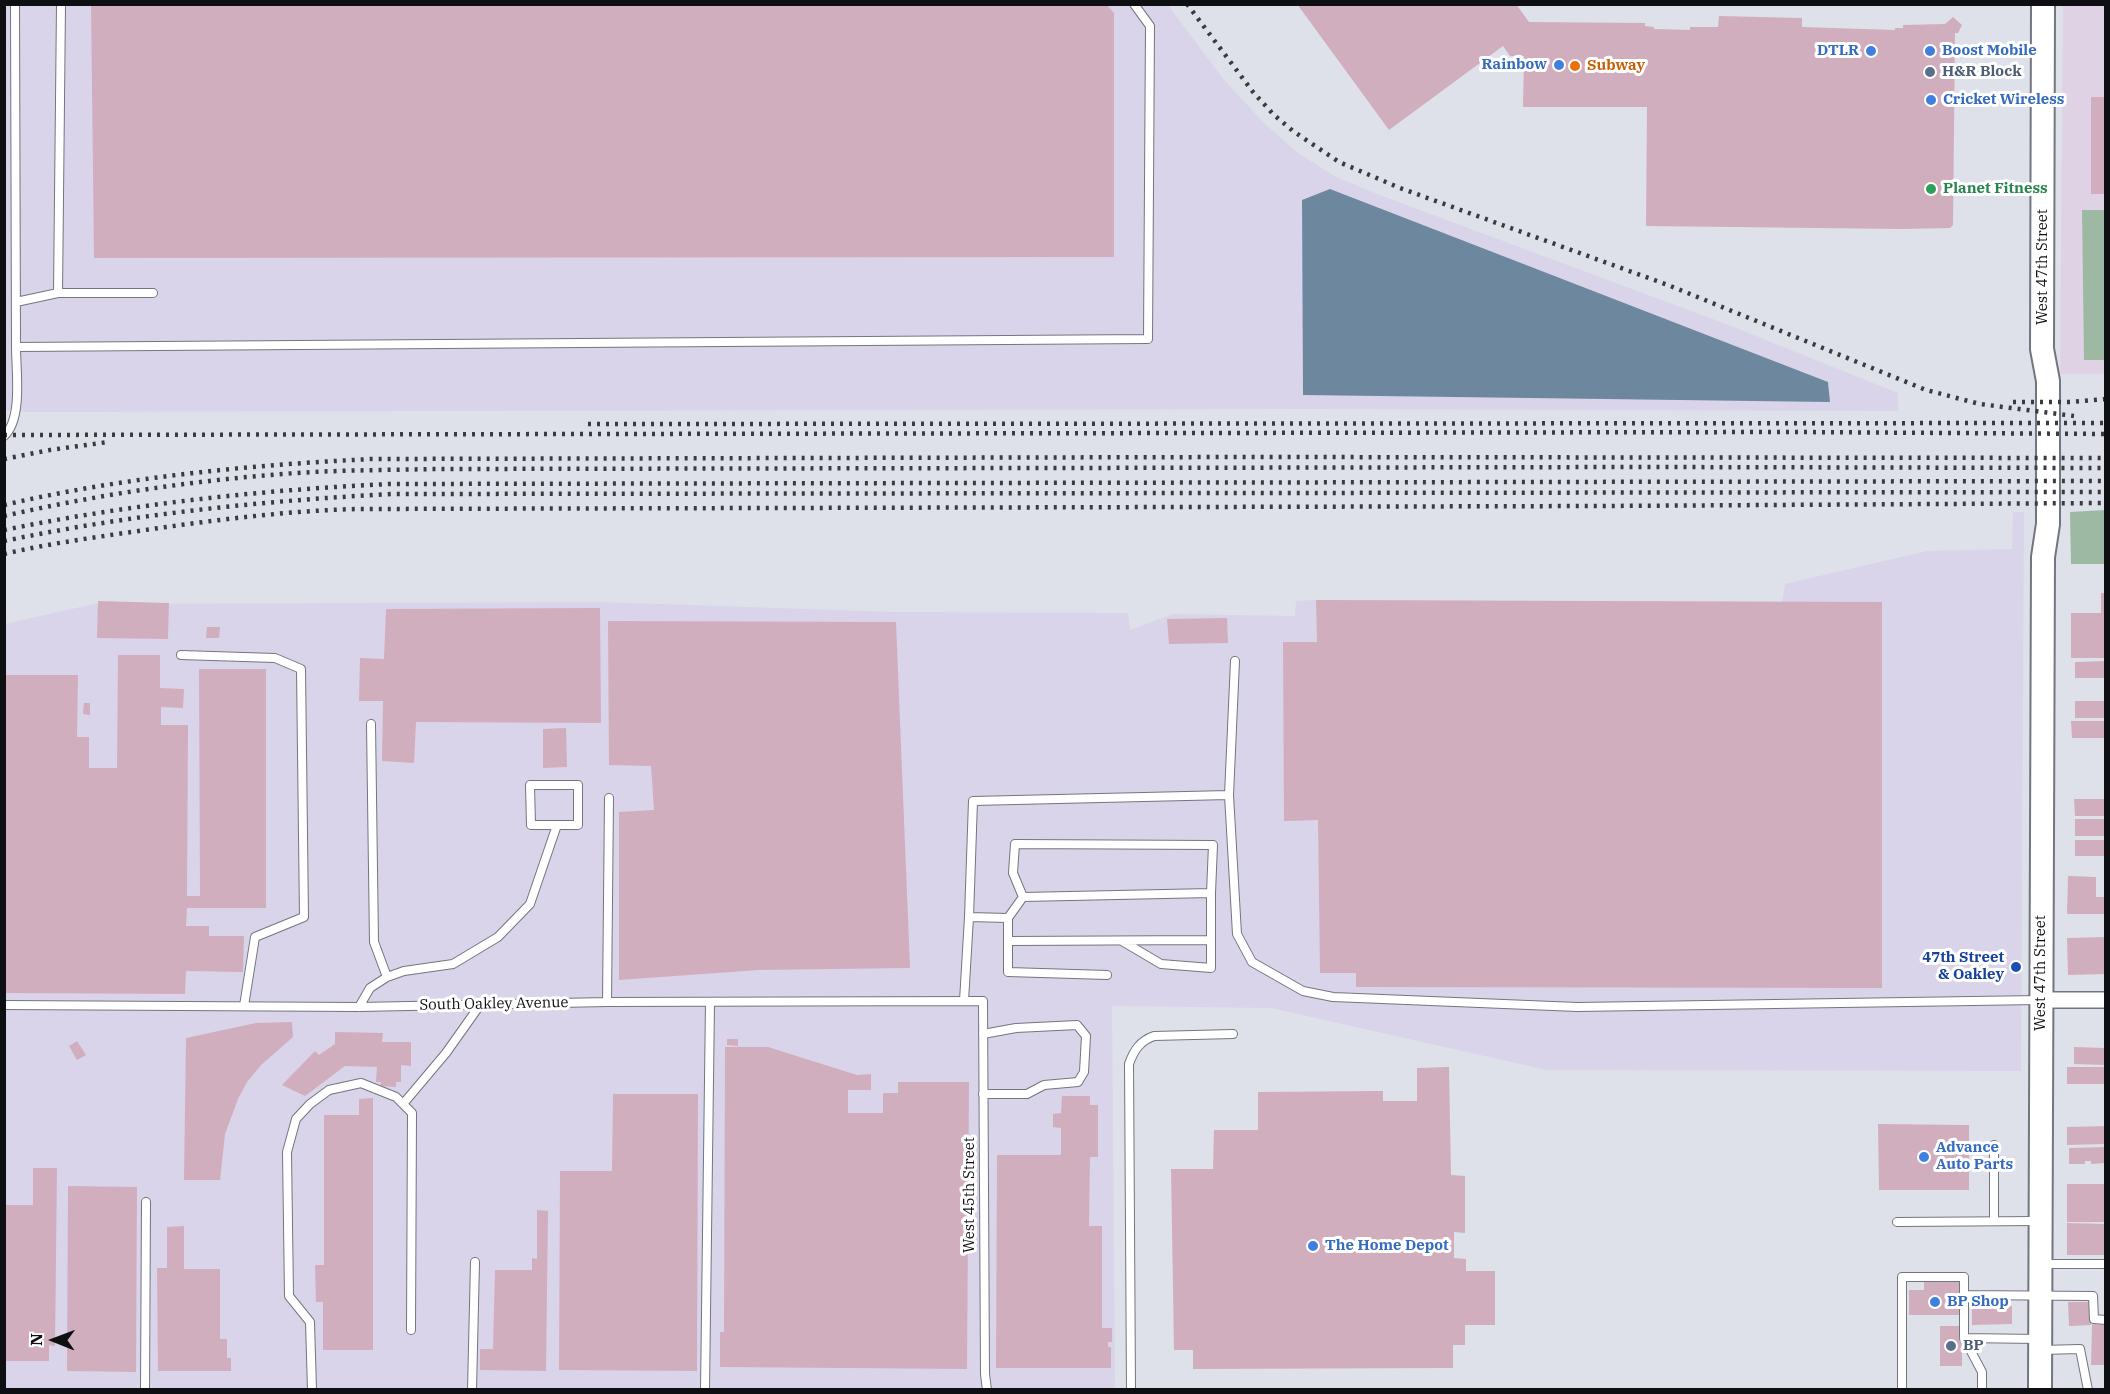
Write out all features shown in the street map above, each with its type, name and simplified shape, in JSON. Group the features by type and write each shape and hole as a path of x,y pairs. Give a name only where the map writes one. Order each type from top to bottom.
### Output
{"main road":[{"name":"West 47th Street","path":"2040,1389 2043,557 2048,524 2048,381 2043,349 2043,4"}],"street":[{"path":"2041,1000 2106,1000"}],"lane":[{"path":"4,436 11,430 16,413 15,4"},
{"path":"58,293 60,4"},
{"path":"16,347 1148,339 1150,26 1134,4"},
{"path":"16,302 58,293 153,292"},
{"path":"181,656 275,658 302,669 304,917 255,937 244,1006"},
{"path":"1235,661 1229,795 1237,934 1252,962 1303,990 1333,997 1577,1007 2041,1000"},
{"path":"371,724 374,942 387,977"},
{"path":"531,785 578,785 578,825 557,825 531,825 531,785"},
{"path":"964,1001 973,801 1229,795"},
{"path":"607,1002 609,798"},
{"path":"359,1007 370,988 387,977 404,970 453,964 498,937 530,904 557,825"},
{"path":"1023,897 1013,873 1015,844 1213,845 1211,968 1161,964 1122,941"},
{"path":"1023,897 1211,893"},
{"path":"1023,897 1008,918 1008,972 1107,975"},
{"path":"969,917 1008,918"},
{"path":"1008,941 1211,940"},
{"name":"South Oakley Avenue","path":"4,1005 359,1007 607,1002 983,1001"},
{"name":"West 45th Street","path":"983,1001 985,1374 987,1389"},
{"path":"705,1389 710,1002"},
{"path":"403,1104 446,1053 480,1005"},
{"path":"983,1034 1016,1028 1077,1025 1086,1036 1084,1072 1078,1082 1044,1085 1027,1094 983,1094"},
{"path":"1131,1389 1129,1064 1138,1045 1154,1036 1233,1034"},
{"path":"312,1389 310,1322 289,1296 287,1152 296,1119 310,1104 329,1090 361,1083 396,1097 412,1113 411,1330"},
{"path":"1994,1145 1994,1221"},
{"path":"145,1389 146,1202"},
{"path":"1897,1222 2040,1221"},
{"path":"472,1389 476,1262"},
{"path":"2040,1264 2106,1264"},
{"path":"1902,1389 1902,1277 1964,1277 1964,1338 1982,1372 1982,1389"},
{"path":"1965,1295 2093,1296 2094,1319 2106,1320"},
{"path":"1964,1338 2080,1349 2088,1389"}],"shaded area":[{"path":"4,5 1168,5 1224,80 1264,123 1298,153 1336,177 1726,324 1898,393 1898,411 1307,409 29,412 5,410"},
{"path":"2063,5 2105,5 2105,374 2060,374"},
{"path":"2013,512 2024,512 2021,1071 1547,1070 1271,1008 1112,1006 1115,1389 5,1389 4,624 94,604 600,602 896,612 1128,613 1130,630 1173,614 1295,616 1296,601 1316,600 1782,602 1785,584 1927,551 2012,549"}],"green space":[{"path":"2082,210 2105,210 2105,360 2084,360"},
{"path":"2105,510 2105,564 2071,564 2070,512"}],"water":[{"path":"1330,189 1828,382 1830,402 1303,395 1302,200"}],"building":[{"path":"91,4 1106,4 1114,13 1114,257 94,258"},
{"path":"1297,4 1516,4 1529,22 1645,23 1645,26 1654,27 1654,29 1690,30 1690,27 1718,27 1719,16 1802,18 1802,27 1895,30 1895,28 1903,28 1903,25 1945,24 1953,17 1962,25 1958,33 1955,33 1953,225 1950,228 1902,229 1646,226 1647,107 1523,107 1524,56 1510,56 1503,46 1389,130"},
{"path":"2091,97 2106,97 2106,194 2091,194"},
{"path":"2101,593 2106,593 2106,658 2071,658 2071,613 2101,613"},
{"path":"1316,600 1882,602 1882,988 1356,987 1356,973 1320,973 1318,820 1284,821 1283,642 1317,642"},
{"path":"98,601 169,603 168,639 97,638"},
{"path":"600,608 601,723 416,722 414,763 382,761 383,701 359,701 360,658 384,659 386,609"},
{"path":"1227,618 1228,643 1169,644 1167,619"},
{"path":"608,621 896,622 910,968 759,970 619,980 619,812 654,810 651,766 609,765"},
{"path":"207,627 220,627 219,638 206,638"},
{"path":"118,655 160,655 160,688 184,689 183,708 161,707 161,725 188,725 187,896 200,896 199,669 266,669 266,908 187,908 186,926 209,926 209,936 244,936 243,972 186,971 185,994 4,993 4,675 78,675 77,737 89,737 89,768 117,768"},
{"path":"2106,661 2106,678 2075,678 2075,662"},
{"path":"2075,701 2106,701 2106,718 2075,718"},
{"path":"84,703 90,703 90,715 83,714"},
{"path":"2071,721 2106,721 2106,738 2072,738"},
{"path":"566,728 567,767 543,768 543,729"},
{"path":"2074,799 2106,799 2106,816 2075,816"},
{"path":"2075,819 2106,819 2106,836 2075,836"},
{"path":"2075,840 2106,840 2106,856 2075,856"},
{"path":"2068,876 2096,877 2096,897 2106,897 2106,914 2067,914"},
{"path":"2106,937 2106,974 2068,975 2067,938"},
{"path":"292,1022 293,1037 261,1065 247,1082 238,1099 225,1134 220,1180 184,1180 186,1038 256,1023"},
{"path":"335,1032 383,1033 382,1042 411,1042 411,1066 401,1065 401,1082 396,1082 396,1087 380,1086 381,1082 376,1082 377,1067 345,1066 305,1096 282,1085 315,1051 319,1055 335,1044"},
{"path":"727,1039 738,1039 738,1046 727,1045"},
{"path":"77,1041 86,1055 77,1060 69,1046"},
{"path":"725,1047 768,1047 857,1075 871,1074 871,1090 848,1090 848,1113 883,1113 883,1093 898,1093 898,1082 969,1082 967,1369 720,1367 720,1332 724,1332"},
{"path":"2074,1047 2106,1048 2106,1065 2074,1064"},
{"name":"The Home Depot","path":"1449,1067 1451,1175 1465,1176 1465,1233 1454,1232 1454,1258 1466,1259 1466,1271 1495,1271 1495,1325 1465,1325 1465,1345 1453,1345 1453,1368 1193,1369 1193,1350 1174,1350 1171,1169 1213,1169 1214,1130 1258,1130 1258,1092 1383,1091 1383,1101 1417,1101 1417,1068"},
{"path":"2067,1067 2106,1067 2106,1084 2067,1084"},
{"path":"613,1094 698,1094 697,1371 559,1370 560,1171 612,1171"},
{"path":"1062,1096 1090,1096 1090,1105 1098,1105 1098,1157 1090,1157 1089,1226 1102,1226 1102,1328 1112,1328 1112,1342 1108,1342 1108,1347 1111,1347 1111,1368 996,1368 997,1155 1061,1155 1061,1128 1053,1127 1053,1114 1061,1113"},
{"path":"373,1098 373,1350 323,1350 323,1302 316,1302 315,1265 324,1265 324,1115 359,1115 359,1099"},
{"name":"Advance Auto Parts","path":"1878,1124 1969,1125 1969,1190 1879,1190"},
{"path":"2106,1126 2106,1144 2067,1145 2067,1127"},
{"path":"2106,1147 2106,1163 2091,1164 2091,1161 2085,1161 2085,1164 2069,1164 2069,1148"},
{"path":"33,1168 57,1168 55,1346 49,1345 49,1361 5,1361 5,1205 33,1205"},
{"path":"2067,1184 2106,1184 2106,1222 2067,1222"},
{"path":"68,1186 137,1187 136,1372 67,1371"},
{"path":"537,1210 548,1211 546,1371 480,1370 480,1349 493,1349 495,1270 532,1270 532,1258 537,1259"},
{"path":"2067,1223 2106,1224 2106,1255 2067,1255"},
{"path":"184,1226 184,1269 220,1269 220,1339 227,1339 227,1358 231,1358 231,1371 158,1371 157,1268 167,1268 167,1227"},
{"name":"BP Shop","path":"1961,1278 1961,1315 1909,1315 1909,1290 1924,1290 1924,1279"},
{"path":"2068,1302 2091,1302 2091,1325 2069,1326"},
{"name":"BP","path":"1972,1306 2012,1306 2012,1324 1972,1325"},
{"path":"2092,1324 2106,1325 2106,1365 2091,1365"},
{"name":"BP","path":"1940,1326 1962,1326 1962,1366 1940,1366"}],"railway":[{"path":"1187,4 1253,92 1274,115 1293,131 1339,162 1400,188 1668,285 1926,390 1980,404 2074,416"},
{"path":"2013,402 2071,402 2106,399"},
{"path":"588,424 2106,423"},
{"path":"4,435 1796,432 2106,434"},
{"path":"4,459 108,442"},
{"path":"4,505 95,487 187,474 372,459 2106,458"},
{"path":"4,516 80,500 197,482 358,470 2106,468"},
{"path":"4,530 196,499 390,484 2106,481"},
{"path":"4,541 101,523 197,510 294,500 391,494 2106,492"},
{"path":"4,554 74,540 198,523 276,514 356,509 2106,503"}],"place":[{"name":"DTLR","path":"1871,51"},
{"name":"Boost Mobile","path":"1930,51"},
{"name":"Rainbow","path":"1559,65"},
{"name":"Subway","path":"1575,66"},
{"name":"H&R Block","path":"1930,72"},
{"name":"Cricket Wireless","path":"1931,100"},
{"name":"Planet Fitness","path":"1931,189"},
{"name":"47th Street & Oakley","path":"2016,967"},
{"name":"Advance Auto Parts","path":"1924,1157"},
{"name":"The Home Depot","path":"1313,1246"},
{"name":"BP Shop","path":"1935,1302"},
{"name":"BP","path":"1951,1346"}]}
